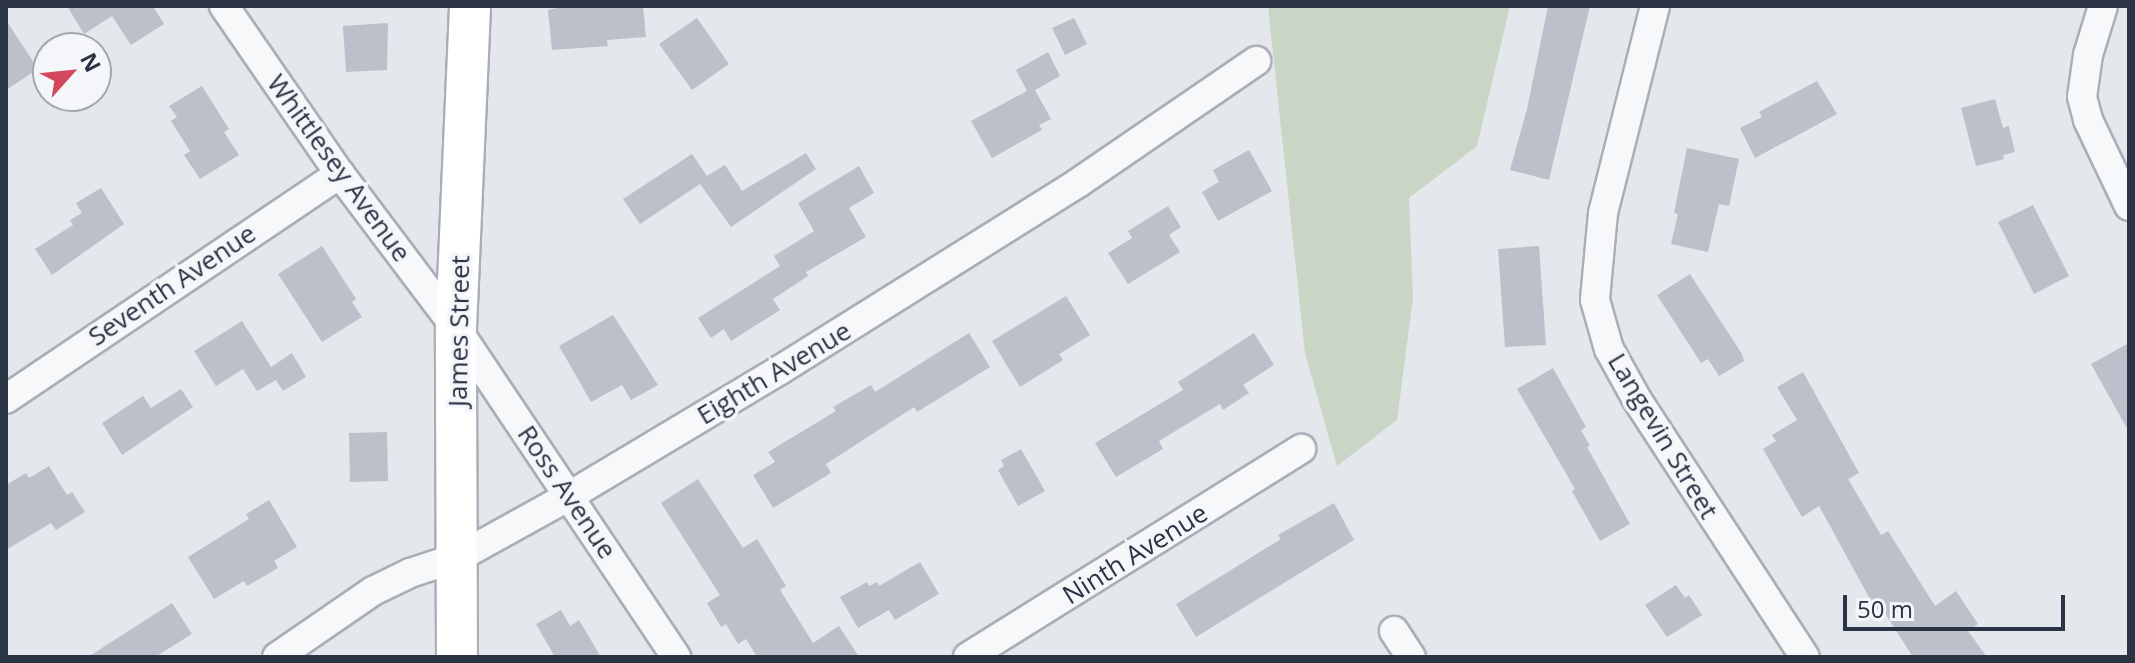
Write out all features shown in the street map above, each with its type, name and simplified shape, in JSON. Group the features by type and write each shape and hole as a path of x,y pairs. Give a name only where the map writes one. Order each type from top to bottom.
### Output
{"main road":[{"name":"James Street","path":"457,657 456,328 470,6"}],"street":[{"name":"Whittlesey Avenue","path":"224,6 340,174 456,328"},
{"name":"Langevin Street","path":"1655,6 1603,213 1595,300 1609,349 1636,398 1805,657"},
{"path":"2103,6 2088,55 2082,97 2088,120 2129,206"},
{"name":"Eighth Avenue","path":"277,657 373,591 410,573 459,557 571,495 780,370 1078,183 1256,61"},
{"name":"Seventh Avenue","path":"6,399 340,174"},
{"name":"Ross Avenue","path":"456,328 571,495 676,657"},
{"name":"Ninth Avenue","path":"968,657 1301,449"},
{"path":"1394,631 1411,657"}],"green space":[{"path":"1268,6 1510,6 1477,146 1409,198 1413,298 1397,420 1337,466 1305,353"}],"building":[{"path":"67,6 153,6 164,24 131,45 112,16 83,32"},
{"path":"566,6 643,6 646,37 607,40 608,46 552,50 548,10"},
{"path":"1548,6 1590,6 1549,180 1510,170 1527,109"},
{"path":"697,18 729,64 692,90 659,44"},
{"path":"1074,18 1087,44 1065,55 1052,28"},
{"path":"6,20 32,60 32,73 6,90"},
{"path":"388,23 387,70 346,72 343,26"},
{"path":"1048,52 1060,76 1035,90 1051,119 1039,125 1042,130 992,158 971,121 1027,91 1016,70"},
{"path":"1817,81 1837,114 1755,158 1740,128 1762,117 1759,112"},
{"path":"202,86 229,129 224,132 239,155 200,179 184,155 190,151 171,121 177,117 169,106"},
{"path":"1995,99 2003,128 2009,126 2015,152 2003,155 2004,159 1976,166 1961,108"},
{"path":"1687,148 1739,159 1729,206 1719,204 1708,252 1671,244"},
{"path":"1249,150 1272,191 1218,221 1202,192 1219,182 1213,170"},
{"path":"806,153 816,169 731,227 700,184 640,224 623,199 692,154 707,176 725,165 742,191"},
{"path":"859,166 874,193 849,208 866,237 806,272 808,276 773,299 780,310 731,341 724,329 711,338 698,318 780,266 774,256 814,231 798,203"},
{"path":"101,188 124,224 52,275 35,249 73,225 70,220 82,213 76,203"},
{"path":"2033,205 2069,276 2034,294 1998,222"},
{"path":"1168,206 1181,227 1169,235 1180,252 1128,284 1108,253 1132,238 1128,231"},
{"path":"322,246 356,299 352,302 362,317 322,342 278,274"},
{"path":"1539,246 1546,345 1505,347 1498,249"},
{"path":"1690,274 1744,361 1719,376 1708,359 1701,363 1657,295"},
{"path":"1066,296 1090,335 1059,354 1063,360 1020,387 992,341"},
{"path":"613,315 658,385 631,400 622,385 591,402 559,346"},
{"path":"242,321 271,367 292,353 306,377 283,391 276,380 257,391 243,369 216,386 194,351"},
{"path":"969,333 990,367 917,412 914,407 826,464 831,473 773,508 753,475 775,462 768,452 836,411 833,407 871,385 875,392"},
{"path":"1254,333 1274,365 1243,385 1249,393 1223,410 1220,404 1159,441 1163,449 1116,477 1095,443 1183,390 1178,382"},
{"path":"2129,343 2129,432 2091,364"},
{"path":"1553,368 1586,427 1581,430 1590,446 1587,447 1630,524 1600,541 1572,491 1575,489 1517,389"},
{"path":"1803,372 1859,473 1848,479 1881,535 1888,531 1935,606 1956,591 1978,624 1968,631 1987,657 1913,657 1881,607 1876,610 1819,506 1802,517 1763,449 1776,441 1772,435 1797,420 1777,387"},
{"path":"181,389 193,407 122,455 102,423 143,396 151,408"},
{"path":"387,432 388,481 350,482 349,433"},
{"path":"1021,449 1045,491 1018,506 998,470 1004,466 1001,460"},
{"path":"49,466 67,495 72,492 85,512 56,530 51,523 6,550 6,485 26,473 29,478"},
{"path":"698,479 743,548 757,539 786,586 780,590 813,643 839,626 859,657 757,657 746,639 738,644 726,624 721,627 707,603 720,595 661,503"},
{"path":"269,500 297,547 274,561 278,568 247,586 244,581 214,599 188,557 249,519 246,514"},
{"path":"1334,503 1354,540 1196,637 1176,604 1281,539 1278,535"},
{"path":"920,562 939,594 895,620 889,610 858,628 840,597 867,582 869,586 877,582 879,586"},
{"path":"1676,585 1685,598 1689,595 1702,615 1667,637 1645,605"},
{"path":"172,603 192,634 155,657 88,657"},
{"path":"561,610 570,626 579,620 601,657 555,657 536,624"}]}
